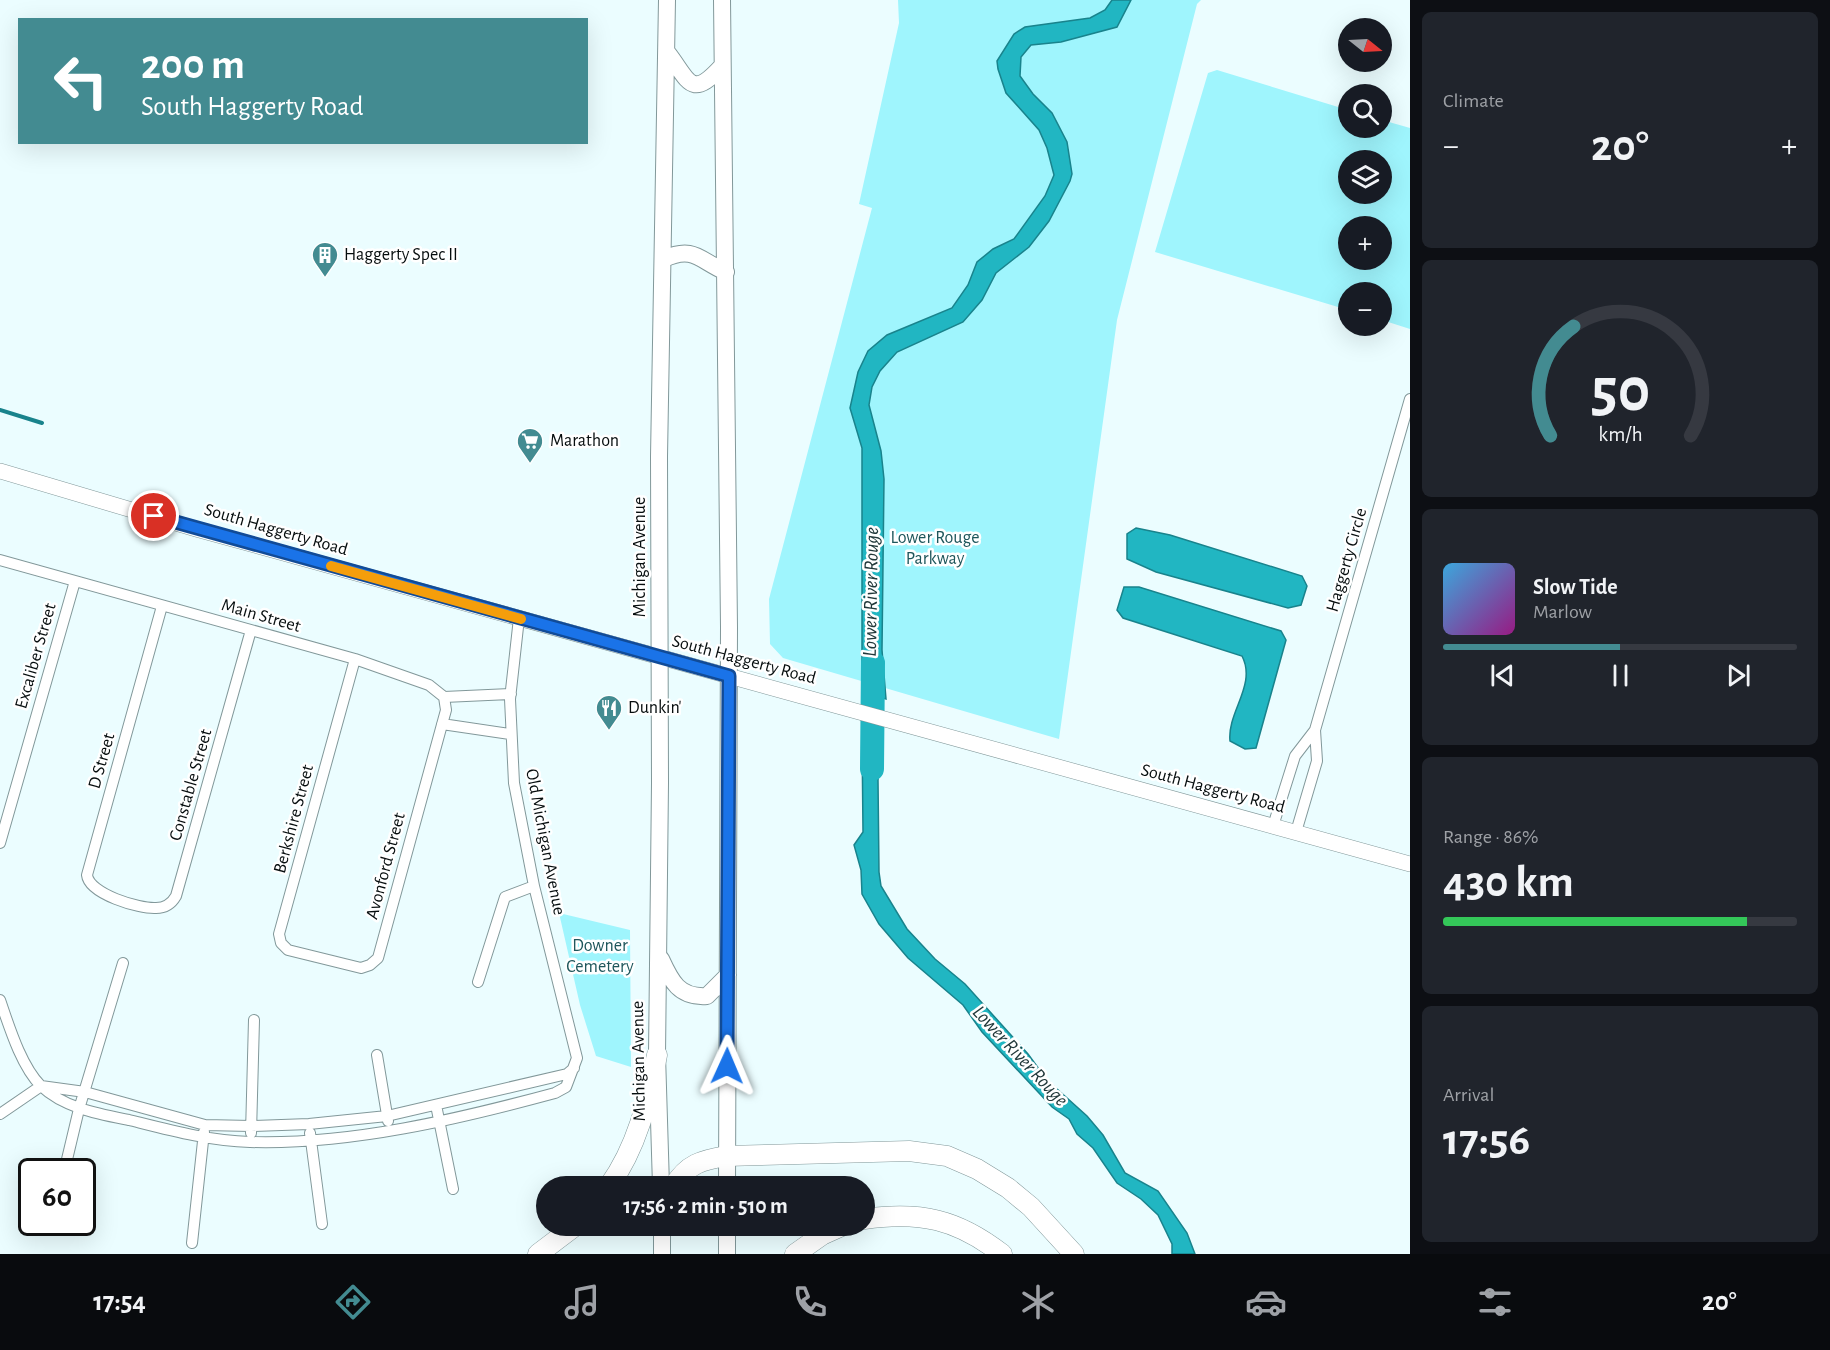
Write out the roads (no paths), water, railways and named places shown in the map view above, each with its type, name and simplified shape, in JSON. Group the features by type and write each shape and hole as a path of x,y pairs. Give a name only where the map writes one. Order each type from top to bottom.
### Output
{"highway":[{"path":"615,1176 626,1159 640,1125 657,1055"},
{"path":"681,1176 687,1168 703,1160 726,1156 909,1151 946,1156 976,1168 1008,1188 1031,1207 1074,1254"},
{"path":"875,1217 890,1215 939,1219 958,1225 1002,1254"},
{"path":"538,1254 562,1236"},
{"path":"795,1254 819,1236"}],"main road":[{"name":"Michigan Avenue","path":"661,1176 657,1055 659,457 667,0"},
{"path":"722,0 729,676 727,1176"},
{"path":"667,52 687,81 694,85 708,82 722,66"},
{"path":"664,259 678,253 693,253 709,265 726,272"},
{"name":"South Haggerty Road","path":"0,471 196,529 1410,864"},
{"path":"659,955 672,984 688,994 707,996 728,975"},
{"path":"662,1236 662,1254"},
{"path":"727,1236 727,1254"}],"street":[{"name":"Haggerty Circle","path":"1296,832 1317,760 1315,730 1410,399"},
{"name":"Main Street","path":"0,560 355,660 429,686 444,697"},
{"name":"Excaliber Street","path":"0,843 75,581"},
{"name":"D Street","path":"127,901 95,890 90,885 87,875 162,606"},
{"name":"Old Michigan Avenue","path":"519,618 511,694 510,734 514,783 534,886 577,1058 574,1068"},
{"name":"Constable Street","path":"127,901 159,908 169,904 176,896 251,630"},
{"name":"Berkshire Street","path":"322,959 288,950 281,943 279,934 355,660"},
{"path":"444,697 511,694"},
{"name":"Avonford Street","path":"322,959 361,968 370,965 378,958 446,710 444,697"},
{"path":"442,724 510,734"},
{"name":"Haggerty Circle","path":"1273,825 1295,756 1315,730"},
{"path":"478,982 505,897 534,886"},
{"path":"67,1158 79,1109 123,963"},
{"path":"0,1000 22,1056 41,1086 79,1109 203,1138 250,1142 312,1140 438,1123 555,1093 566,1087 574,1068"},
{"path":"250,1142 254,1020"},
{"path":"377,1055 389,1130"},
{"path":"0,1114 41,1086 85,1092 205,1125 309,1124 387,1116 436,1106 567,1074 574,1068"},
{"path":"436,1106 453,1189"},
{"path":"309,1124 322,1224"},
{"path":"192,1243 205,1125"}],"water":[{"path":"1112,0 1131,0 1117,27 1061,42 1031,45 1021,57 1020,76 1033,94 1052,113 1067,142 1072,174 1049,221 1029,247 996,273 982,300 963,322 897,352 880,371 872,387 869,405 881,451 884,479 882,650 886,699 862,692 862,448 850,408 858,372 868,351 887,335 952,308 968,285 977,262 993,249 1014,239 1045,196 1054,175 1047,148 1039,130 1006,93 998,69 997,61 1014,34 1025,27 1090,18 1105,10"},
{"path":"1136,528 1170,535 1302,576 1307,586 1301,605 1288,608 1156,572 1127,559 1127,534"},
{"path":"1124,587 1139,587 1281,631 1286,640 1256,748 1245,749 1230,741 1230,730 1246,677 1246,667 1242,656 1123,618 1117,610"},
{"path":"862,735 883,742 878,780 879,872 881,886 907,929 935,959 965,984 1028,1054 1047,1080 1087,1116 1103,1135 1125,1173 1158,1191 1187,1233 1195,1254 1172,1254 1172,1244 1158,1215 1141,1199 1117,1183 1093,1148 1077,1134 1069,1119 1052,1107 982,1032 963,1005 908,958 879,924 862,894 861,870 854,845 863,832"}],"waterway":[{"path":"0,410 42,423"},
{"name":"Lower River Rouge","path":"872,769 873,663"}],"place":[{"name":"Haggerty Spec II","path":"325,278"},
{"name":"Marathon","path":"530,464"},
{"name":"Dunkin'","path":"609,731"}],"park label":[{"name":"Lower Rouge Parkway","path":"935,548"},
{"name":"Downer Cemetery","path":"600,956"}]}
